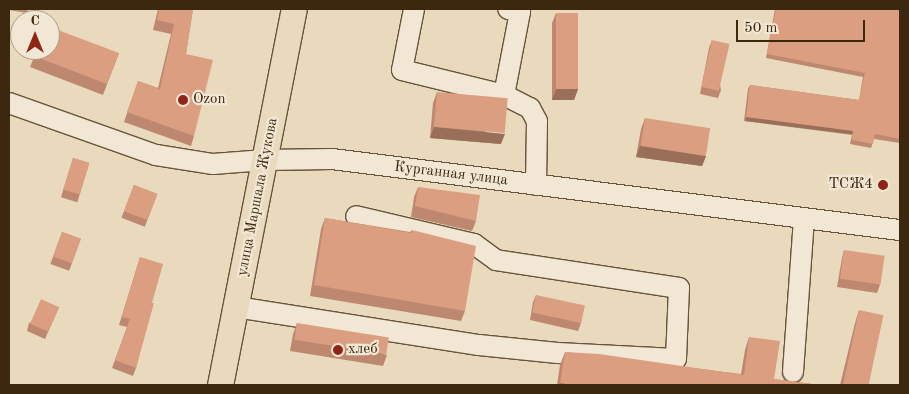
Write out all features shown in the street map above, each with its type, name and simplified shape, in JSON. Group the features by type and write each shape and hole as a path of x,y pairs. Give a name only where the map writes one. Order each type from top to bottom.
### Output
{"main road":[{"name":"улица Маршала Жукова","path":"220,385 294,9"}],"street":[{"path":"414,9 402,70 504,95 530,108 537,121 536,185"},
{"path":"504,95 520,12 508,9"},
{"name":"Курганная улица","path":"9,103 156,155 213,164 265,160 332,159 900,230"},
{"path":"236,307 479,345 558,353 676,359 679,288 496,260 474,244 356,216"},
{"path":"793,372 804,218"}],"building":[{"path":"159,9 193,9 186,54 213,60 194,136 127,112 138,81 160,89 174,24 157,20"},
{"path":"776,9 900,9 900,139 875,134 873,144 852,140 853,131 746,117 750,85 859,100 865,73 767,54"},
{"path":"556,13 578,13 578,89 556,89"},
{"path":"60,31 119,53 107,84 44,60 60,60"},
{"path":"712,40 730,44 719,91 701,87"},
{"path":"437,92 508,98 505,133 434,127"},
{"path":"645,118 710,128 706,156 641,146"},
{"path":"73,158 89,163 80,195 63,190"},
{"path":"134,185 157,194 147,220 124,211"},
{"path":"418,187 480,195 476,221 415,206"},
{"path":"325,218 411,233 412,230 476,246 465,311 314,285"},
{"path":"62,232 81,239 72,263 53,256"},
{"path":"844,250 885,256 881,284 840,279"},
{"path":"140,257 163,264 136,368 115,360 130,319 122,317"},
{"path":"536,295 585,305 581,323 532,313"},
{"path":"41,299 59,307 48,332 30,324"},
{"path":"859,310 883,315 869,385 843,385"},
{"path":"297,323 389,338 386,354 294,340"},
{"path":"749,337 780,341 774,379 820,385 573,385 560,383 565,352 599,354 744,375"}],"place":[{"name":"Ozon","path":"183,100"},
{"name":"ТСЖ4","path":"883,185"},
{"name":"хлеб","path":"338,350"}]}
